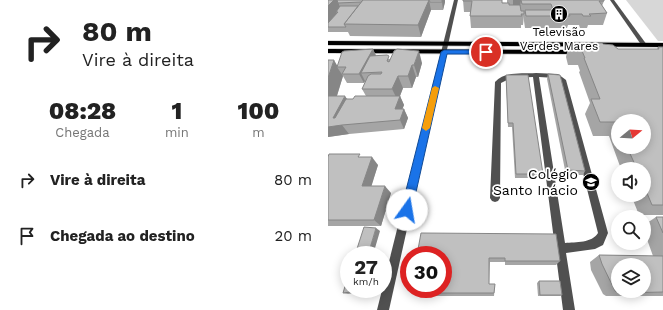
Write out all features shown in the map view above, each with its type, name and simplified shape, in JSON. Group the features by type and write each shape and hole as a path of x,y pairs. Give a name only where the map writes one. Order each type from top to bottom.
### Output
{"main road":[{"path":"328,43 588,52"},
{"path":"328,51 663,45"}],"street":[{"path":"383,310 456,0"},
{"path":"612,0 644,45"},
{"path":"536,75 570,310"},
{"path":"495,198 498,82 502,78 509,76 558,76 563,80 603,233 599,241 591,245 561,249"}],"shaded area":[{"path":"626,0 663,0 663,41 658,41"}],"building":[{"path":"328,0 334,0 328,6"},
{"path":"337,0 363,0 361,2 338,3"},
{"path":"363,0 429,0 418,25 344,24"},
{"path":"429,0 442,0 442,2 430,2"},
{"path":"463,0 502,0 502,3 509,3 509,5 520,5 521,11 524,11 524,14 521,14 522,16 470,16 472,1"},
{"path":"521,0 604,0 599,1 607,13 589,14 591,16 569,14 570,16 526,16 525,10 553,10 551,4 522,4"},
{"path":"340,6 358,6 344,24 346,27 328,27 328,23 338,12 336,12"},
{"path":"569,43 602,43 613,45 618,49 659,49 658,47 663,47 663,205 652,205 651,202 651,162 634,162 630,154 651,154 651,114 611,114 611,122 600,122 591,99 600,99 585,58 582,51 572,51"},
{"path":"373,49 359,74 342,74 346,67 337,67 342,52 344,51"},
{"path":"397,49 419,51 408,76 398,76 392,89 362,89 368,76 371,74 381,74 382,72 361,73 370,56 387,55 389,56 387,61 389,62 394,51"},
{"path":"328,60 334,60 328,78"},
{"path":"548,74 560,75 585,171 568,170"},
{"path":"506,75 528,75 543,174 516,174 513,123 508,123"},
{"path":"328,96 345,96 333,118 335,118 346,99 353,99 355,96 400,96 395,109 404,109 400,120 328,127"},
{"path":"329,154 360,154 358,157 372,157 362,186 385,186 374,220 328,220"},
{"path":"656,217 663,217 663,233"},
{"path":"364,227 376,228 371,246 358,246"},
{"path":"421,233 556,234 560,261 505,261 505,258 489,258 489,284 495,284 494,293 452,293 452,246 419,246"},
{"path":"599,255 663,256 663,292 651,292 651,258 611,258 611,283"},
{"path":"539,281 560,281 562,295 540,295"}],"slow traffic":[{"path":"426,128 435,88"}],"place":[{"name":"Televisão Verdes Mares","path":"559,14"},
{"name":"Colégio Santo Inácio","path":"591,182"}],"route":[{"path":"407,210 444,52 486,52"}]}
